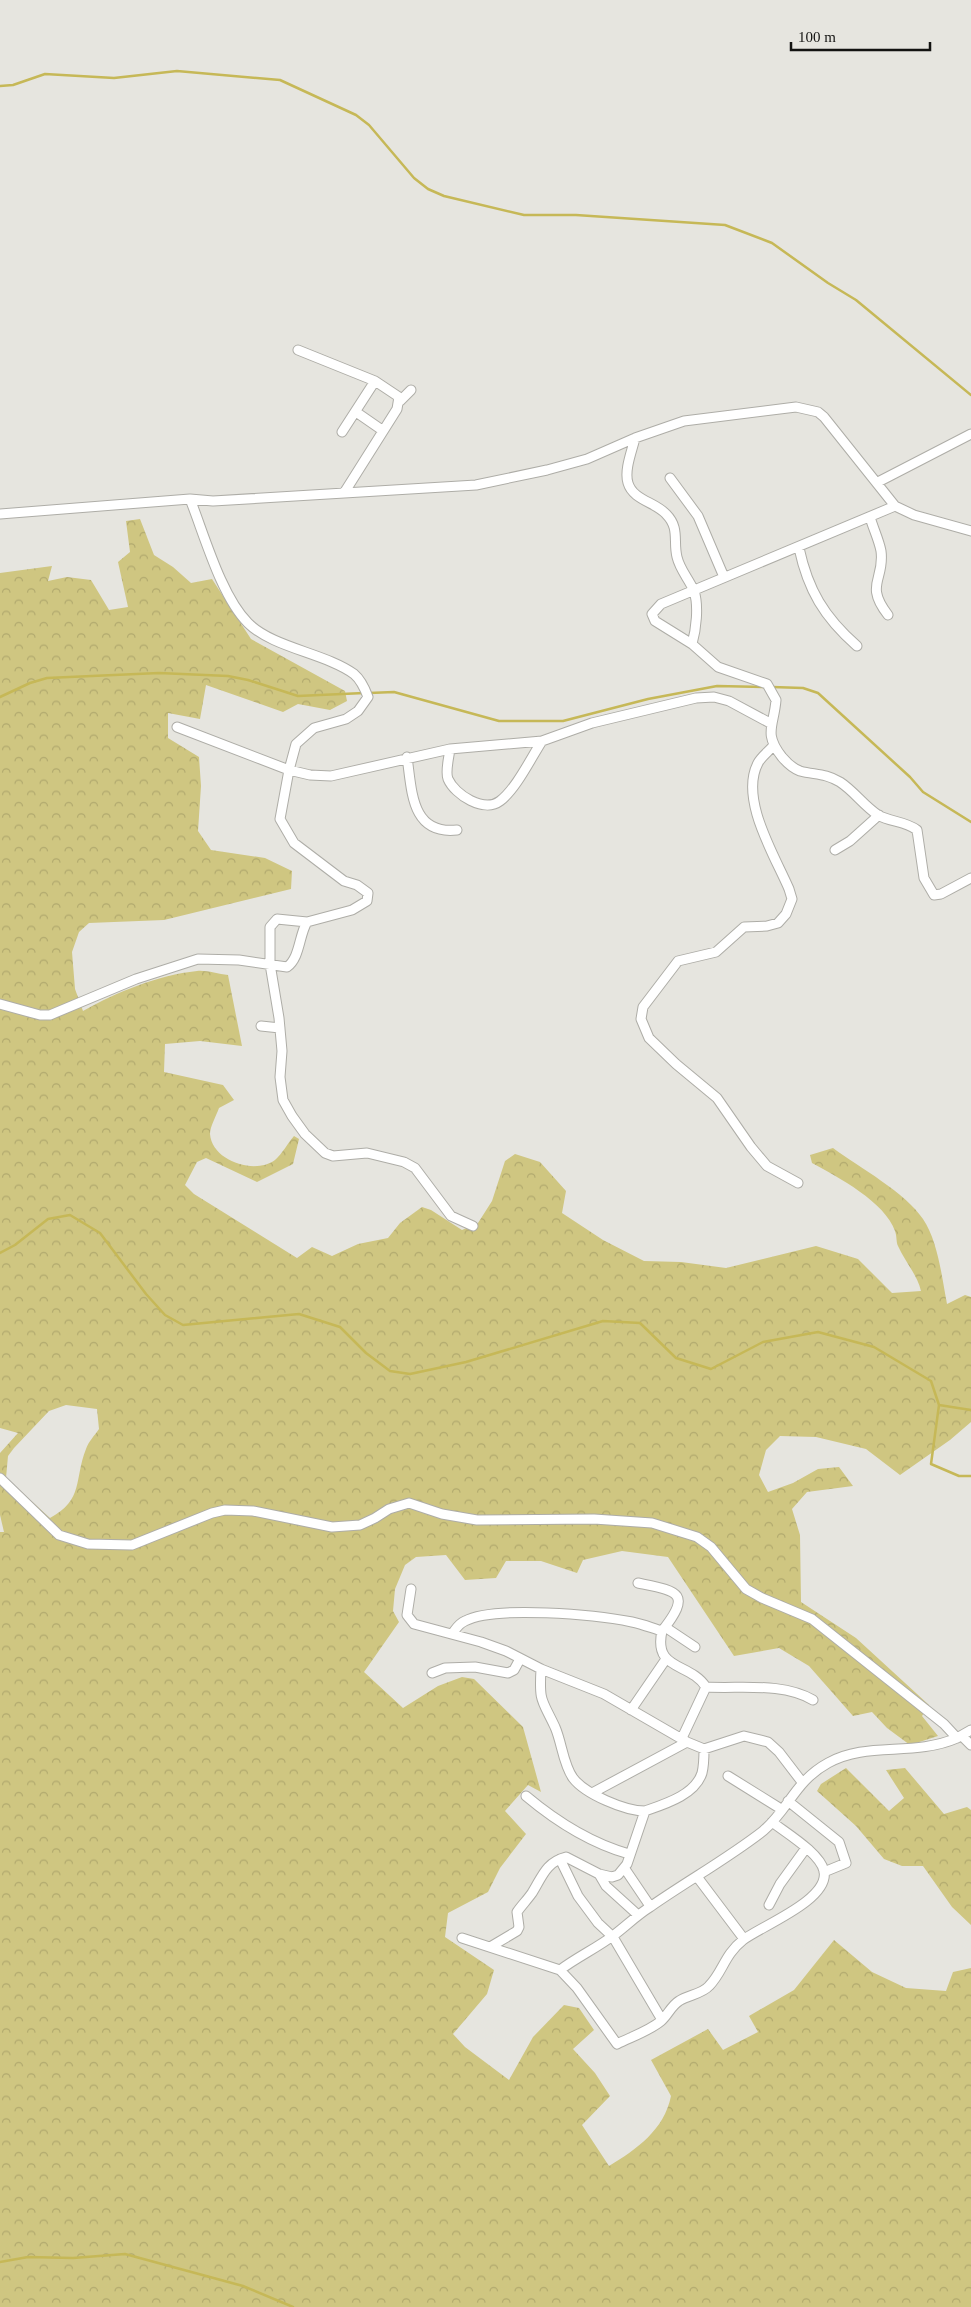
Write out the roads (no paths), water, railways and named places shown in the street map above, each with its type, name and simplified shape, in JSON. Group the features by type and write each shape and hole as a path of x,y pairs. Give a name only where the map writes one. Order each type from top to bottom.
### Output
{"street":[{"path":"298,350 375,381 396,395 400,400"},
{"path":"342,432 375,381"},
{"path":"344,492 397,409 400,400 411,390"},
{"path":"0,514 190,499 213,501 476,485 587,459 635,438 684,421 796,407 818,412 824,417 878,482 895,506 914,515 971,531"},
{"path":"356,412 382,430"},
{"path":"878,482 971,434"},
{"path":"635,438 627,482 639,498 666,513 675,528 677,558 684,577 694,591 695,621 692,644"},
{"path":"670,478 698,516 724,577"},
{"path":"190,499 223,581 237,610 249,624 270,636 355,675 368,697 358,712 346,719 314,728 306,734 296,744 289,770 280,819 287,834 294,843 344,881 357,885 368,894 367,902 360,906 307,922 277,919 270,927 270,964 280,1028 280,1077 283,1100 305,1134 325,1153 333,1156 367,1153 404,1162 415,1168 451,1216 473,1226"},
{"path":"895,506 799,548 661,604 652,614 656,621 692,644 718,667 767,684 774,693 776,700 770,723 770,735 773,746 793,768 801,771 821,773 840,782 879,815 910,825 917,830 924,878 934,895 947,892 971,878"},
{"path":"870,517 881,551 875,586 877,598 888,615"},
{"path":"799,548 805,576 818,601 842,633 857,646"},
{"path":"177,727 289,770 310,775 331,776 450,749 542,741 592,723 696,698 714,698 729,701 770,723"},
{"path":"450,749 447,778 453,787 465,798 485,805 499,802 508,793 542,741"},
{"path":"773,746 758,762 752,779 759,823 792,899 786,914 778,923 772,925 744,927 716,952 678,961 643,1007 641,1019 649,1038 676,1064 718,1098 751,1147 767,1166 798,1183"},
{"path":"407,758 418,814 432,828 444,832 457,830"},
{"path":"835,850 850,841 879,815"},
{"path":"0,1004 40,1015 50,1015 136,979 198,959 270,964 279,967 287,966 293,963 301,932 307,922"},
{"path":"261,1026 280,1028"},
{"path":"0,1478 59,1535 88,1544 105,1546 132,1545 225,1510 271,1514 332,1527 360,1524 375,1518 389,1509 409,1503 442,1514 477,1520 575,1519 652,1523 697,1537 711,1547 746,1589 762,1598 812,1619 971,1745"},
{"path":"638,1583 664,1587 675,1593 679,1599 679,1606 663,1629 659,1645 666,1659 693,1675 706,1687 787,1689 802,1693 813,1700"},
{"path":"410,1589 409,1620 414,1624 480,1642 541,1669 585,1685 684,1740 704,1749 744,1736 756,1737 768,1742 779,1752 802,1782"},
{"path":"452,1634 458,1625 466,1620 486,1614 563,1613 608,1618 663,1629 695,1647"},
{"path":"432,1673 446,1668 476,1667 508,1673 514,1670 520,1659"},
{"path":"631,1710 666,1659"},
{"path":"541,1669 541,1700 555,1727 573,1778 619,1807 645,1811 666,1804 689,1790 697,1783 703,1772 704,1749"},
{"path":"594,1792 684,1740 706,1687"},
{"path":"560,1970 582,1954 613,1936 650,1906 698,1878 772,1822 802,1782 828,1763 855,1752 918,1749 959,1737 971,1730"},
{"path":"728,1776 781,1809"},
{"path":"526,1796 550,1816 585,1837 600,1845 629,1854"},
{"path":"788,1801 841,1845 846,1863 824,1872"},
{"path":"490,1947 517,1931 519,1927 517,1912 532,1892 545,1869 560,1859 574,1860 598,1874 612,1877 624,1869 645,1811"},
{"path":"462,1938 560,1970 577,1988 617,2044 662,2020 674,2004 708,1988 725,1958 744,1939 809,1898 820,1888 824,1872 820,1863 806,1848 772,1822"},
{"path":"769,1905 780,1884 806,1848"},
{"path":"560,1859 586,1908 613,1936 662,2020"},
{"path":"624,1869 650,1906"},
{"path":"598,1874 606,1886 638,1915"},
{"path":"698,1878 744,1939"}],"waterway":[{"path":"0,86 13,85 45,74 114,78 177,71 280,80 356,115 369,125 414,178 428,189 444,196 524,215 576,215 725,225 772,243 828,283 856,300 971,395"},
{"path":"0,697 30,683 47,678 159,673 228,676 248,680 298,696 364,693"},
{"path":"369,693 394,692 499,721 563,721 648,699 717,686 764,687"},
{"path":"772,687 803,688 818,693 910,777 923,792 971,822"},
{"path":"0,1253 15,1245 48,1219 70,1215 100,1233 146,1294 165,1315 183,1325 299,1314 340,1327 366,1353 390,1371 410,1374 466,1362 603,1321 640,1323 676,1358 711,1369 763,1342 818,1332 874,1347 931,1381 939,1405 931,1464 959,1476 971,1476"},
{"path":"939,1405 971,1410"},
{"path":"0,2262 28,2257 73,2258 125,2254 243,2286 293,2307"}]}
